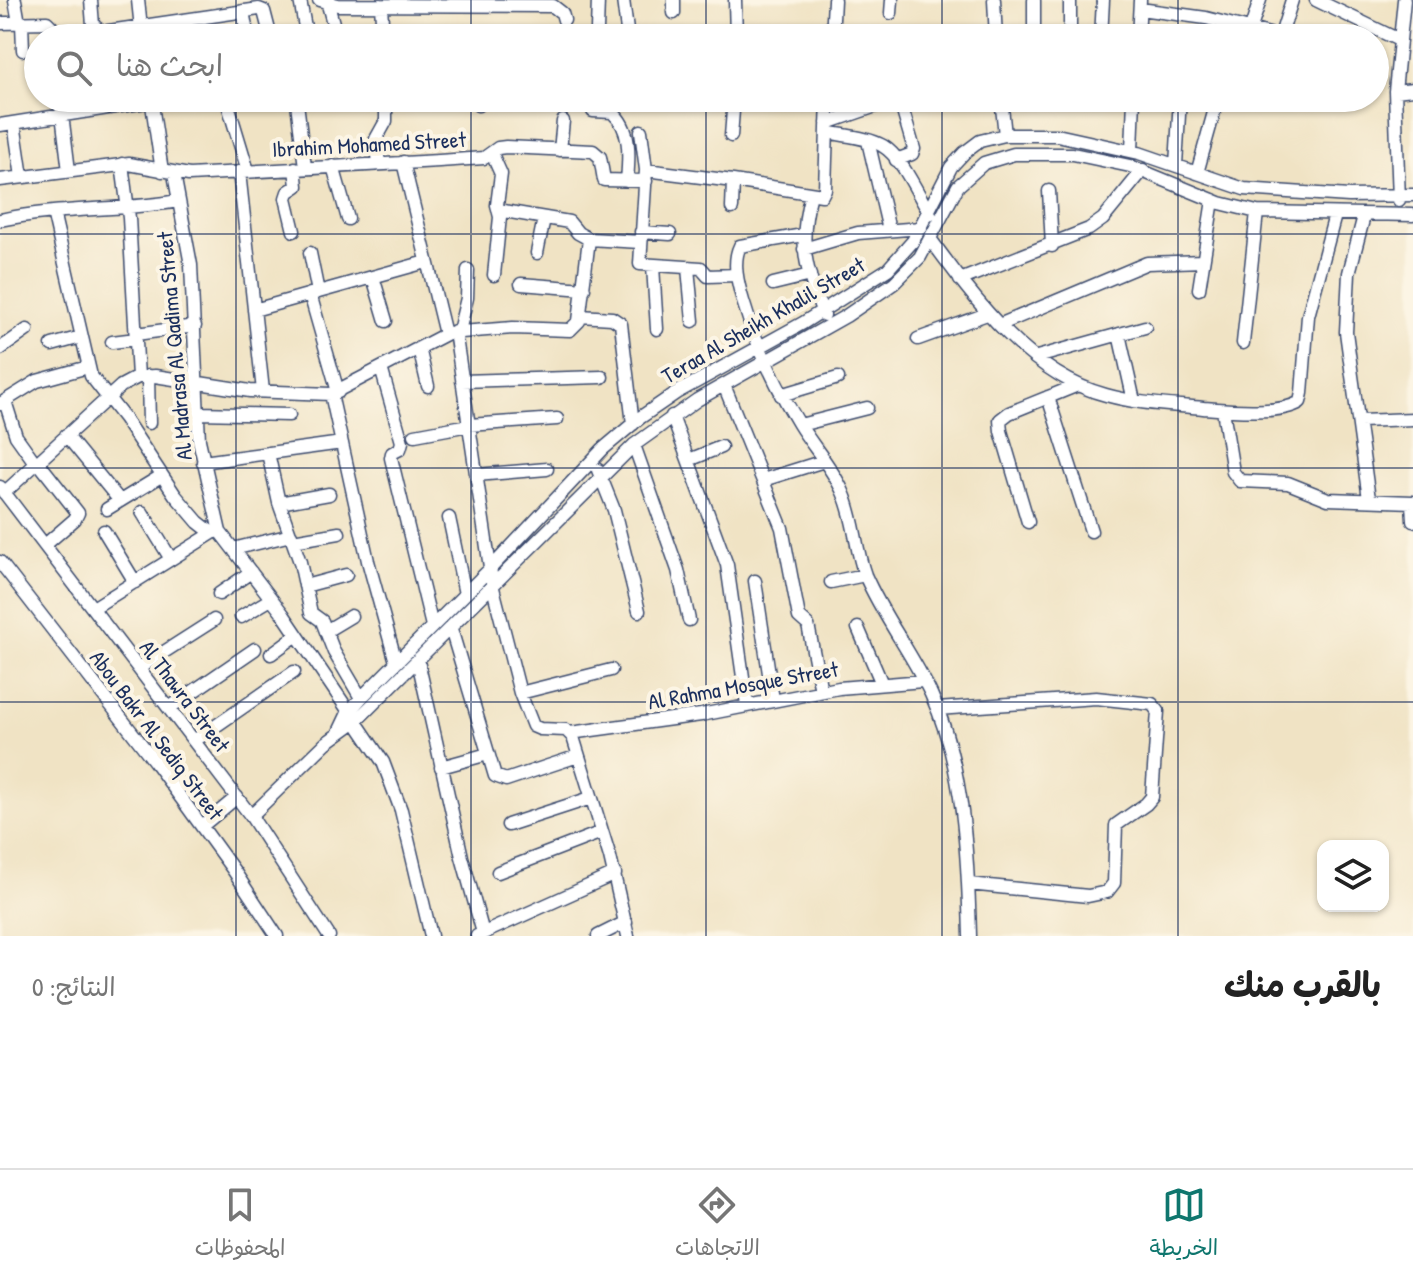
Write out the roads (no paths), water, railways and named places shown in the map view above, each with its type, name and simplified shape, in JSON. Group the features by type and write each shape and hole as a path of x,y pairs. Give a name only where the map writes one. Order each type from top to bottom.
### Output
{"street":[{"path":"15,0 23,50"},
{"path":"91,0 93,24"},
{"path":"138,0 141,24"},
{"path":"322,0 331,24"},
{"path":"304,24 301,1 322,0 338,5 554,3 564,20"},
{"path":"597,24 598,0"},
{"path":"623,0 626,24"},
{"path":"735,0 736,24"},
{"path":"833,24 834,0"},
{"path":"994,0 995,24"},
{"path":"1034,0 1034,24"},
{"path":"1070,0 1070,24"},
{"path":"1102,24 1103,0"},
{"path":"1246,24 1260,0"},
{"path":"1284,24 1292,0"},
{"path":"1316,0 1335,4 1369,24"},
{"path":"1404,0 1395,91 1399,195 1406,215"},
{"path":"381,5 382,24"},
{"path":"1140,5 1220,24"},
{"path":"178,24 247,7 264,11 267,24"},
{"path":"0,23 49,24"},
{"path":"1389,36 1399,42 1413,42"},
{"path":"1395,91 1413,89"},
{"path":"62,112 69,171"},
{"path":"0,125 73,112"},
{"name":"Al Madrasa Al Qadima Street","path":"154,112 168,172 179,201 191,265 198,413 203,462 216,531 271,599 383,762 411,848 431,936"},
{"path":"229,112 243,171 263,391"},
{"path":"294,231 286,198 288,192 297,186 300,168 297,112"},
{"path":"379,163 376,139 386,121 386,112"},
{"path":"612,112 622,124 629,151 627,181 646,176 733,181 818,194"},
{"path":"731,136 732,112"},
{"path":"828,112 818,194 803,235 810,275 829,325"},
{"path":"827,128 865,112"},
{"path":"896,160 912,154 914,149 903,112"},
{"path":"1003,112 1005,135"},
{"path":"1132,151 1133,112"},
{"path":"1176,165 1179,112"},
{"path":"1197,173 1214,112"},
{"path":"560,150 563,121"},
{"path":"14,123 22,177"},
{"path":"827,128 886,148 938,225"},
{"path":"641,131 646,176 640,264 702,269 708,276 737,275"},
{"name":"Teraa Al Sheikh Khalil Street","path":"351,718 361,698 591,462 633,424 676,393 759,348 888,269 921,228 941,184 964,153 980,141 1005,135 1057,135 1132,151 1227,185 1262,192 1413,195"},
{"path":"868,141 889,230"},
{"name":"Ibrahim Mohamed Street","path":"0,180 122,164 168,172 243,171 484,158 498,148 506,147 596,152 600,157 603,178 627,181"},
{"name":"Teraa Al Sheikh Khalil Street","path":"251,816 351,718 418,661 634,445 672,416 829,325 894,283 920,257 965,177 995,158 1034,152 1073,154 1143,170 1213,200 1257,212 1406,215"},
{"path":"492,154 501,174 494,275"},
{"path":"403,162 426,262 453,332 493,588 520,693 533,726 570,733 615,874 628,936"},
{"path":"122,164 128,207 136,336 149,423"},
{"path":"333,166 348,219"},
{"path":"960,280 1052,246 1097,225 1143,170"},
{"path":"732,208 733,181"},
{"path":"1049,191 1052,246"},
{"path":"1199,289 1213,200"},
{"path":"0,220 179,201"},
{"path":"498,210 571,223 578,233 589,239 670,234"},
{"path":"53,212 88,367 95,383 186,509 216,531 93,608"},
{"path":"1243,343 1257,212"},
{"path":"931,240 987,314 1037,357 1078,385 1134,401 1223,410 1287,408 1300,402 1308,316 1335,215"},
{"path":"1364,216 1349,273 1346,302 1350,361 1369,499"},
{"path":"537,253 544,218"},
{"path":"804,249 858,233 921,228"},
{"path":"803,235 742,245 737,253 737,275 759,348 781,395 848,503 865,575 937,709 952,758 969,884 970,936"},
{"path":"2,490 37,463 121,386 143,376 263,391 334,393 453,332 513,328 565,331 577,325 580,316 589,239"},
{"path":"310,253 314,293 342,443 368,561 396,662"},
{"path":"999,325 1147,263 1203,261"},
{"path":"254,310 426,262"},
{"path":"653,266 657,329"},
{"path":"688,268 693,321"},
{"path":"453,332 467,298 468,270"},
{"path":"773,284 810,275"},
{"path":"373,277 386,321"},
{"path":"521,284 584,289"},
{"path":"918,339 987,314"},
{"path":"580,316 612,318 621,324 633,424"},
{"path":"112,342 195,326"},
{"path":"1037,357 1145,327"},
{"path":"0,349 27,330"},
{"path":"1119,334 1134,401"},
{"path":"52,345 81,337"},
{"path":"419,348 428,386"},
{"path":"45,545 78,513 16,436 2,402 37,381 88,367"},
{"path":"381,368 402,442 391,458 432,626"},
{"path":"462,381 602,377"},
{"path":"781,395 838,378"},
{"path":"724,385 787,543 799,617 808,625 821,691"},
{"path":"1028,522 1000,424 1005,415 1078,385"},
{"path":"1048,397 1091,531"},
{"path":"800,425 867,408"},
{"path":"1223,410 1233,472 1240,481 1288,483 1328,499 1412,502 1413,521"},
{"path":"198,413 289,415"},
{"path":"672,416 727,565 747,705"},
{"path":"415,435 469,425 557,419"},
{"path":"1360,421 1413,419"},
{"path":"66,435 120,501"},
{"path":"203,462 342,443"},
{"path":"634,445 678,570 689,620"},
{"path":"689,460 721,447"},
{"path":"268,453 311,613 320,620 334,652 361,698"},
{"path":"763,480 824,461"},
{"path":"591,462 602,474 614,510 639,611"},
{"path":"476,475 547,469"},
{"path":"107,509 161,476"},
{"name":"Al Thawra Street","path":"2,490 251,816 329,936"},
{"path":"279,503 329,494"},
{"path":"142,512 171,559"},
{"path":"449,518 465,594"},
{"path":"104,531 135,582"},
{"path":"233,549 339,533"},
{"name":"Abou Bakr Al Sediq Street","path":"0,562 202,826 277,936"},
{"path":"219,594 251,572"},
{"path":"305,586 346,575"},
{"path":"831,582 865,575"},
{"path":"755,581 773,700"},
{"path":"241,617 271,599"},
{"path":"326,631 351,616"},
{"path":"139,668 214,620"},
{"path":"858,628 882,684"},
{"path":"451,629 495,776 506,780 578,756"},
{"path":"271,654 297,635"},
{"path":"169,708 255,649"},
{"path":"418,661 480,935 615,874"},
{"path":"520,693 611,670"},
{"path":"194,741 294,672"},
{"name":"Al Rahma Mosque Street","path":"570,733 687,717 821,691 923,681"},
{"path":"937,709 1096,698 1152,704 1158,711 1152,797 1116,825 1114,883 1107,892 1088,896 969,884"},
{"path":"441,767 488,754"},
{"path":"202,826 237,797"},
{"path":"508,825 591,798"},
{"path":"498,872 602,832"},
{"path":"598,936 626,922"}]}
